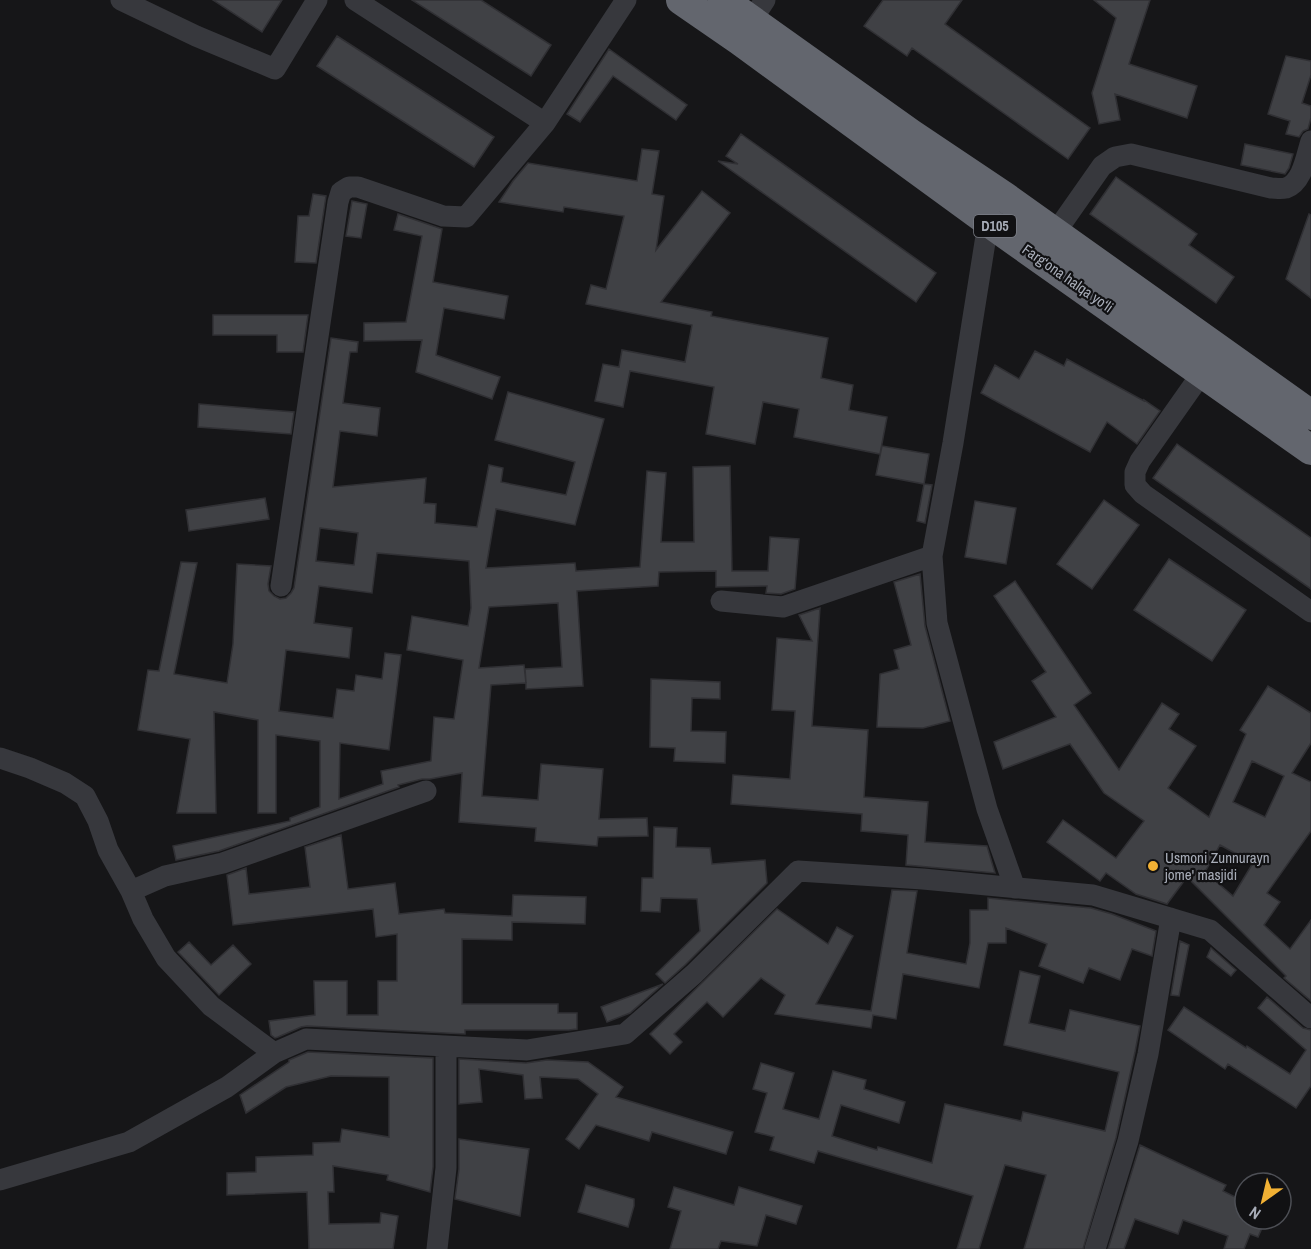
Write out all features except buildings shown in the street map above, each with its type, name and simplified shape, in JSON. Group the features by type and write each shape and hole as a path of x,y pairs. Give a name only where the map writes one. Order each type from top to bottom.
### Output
{"highway":[{"name":"Farg‘ona halqa yo‘li","path":"681,0 752,20 994,226 1311,450"},
{"name":"Farg‘ona halqa yo‘li","path":"723,0 1311,415"}],"street":[{"path":"121,0 196,36 275,69 317,0"},
{"path":"355,0 545,123"},
{"path":"281,586 340,192 358,187 443,216 466,217 545,123 626,0"},
{"path":"1055,233 1102,166 1115,157 1131,154 1271,188 1285,188 1296,182 1311,141"},
{"path":"994,226 986,236 953,443 932,556 937,623 987,809 1015,888"},
{"path":"1202,373 1140,461 1135,472 1135,485 1143,494 1311,612"},
{"path":"722,601 783,607 932,556"},
{"path":"0,758 65,783 84,796 98,821 108,850 131,891 143,919 166,958 211,1006 274,1053"},
{"path":"131,891 165,876 223,863 426,790"},
{"path":"0,1180 129,1142 227,1086 274,1053 306,1039 527,1050 625,1034 694,974 798,871 923,879 1093,895 1210,930 1311,1018"},
{"path":"1095,1249 1128,1141 1148,1054 1171,918"},
{"path":"437,1249 446,1168 446,1047"}],"place":[{"name":"Usmoni Zunnurayn jome' masjidi","path":"1153,866"}]}
